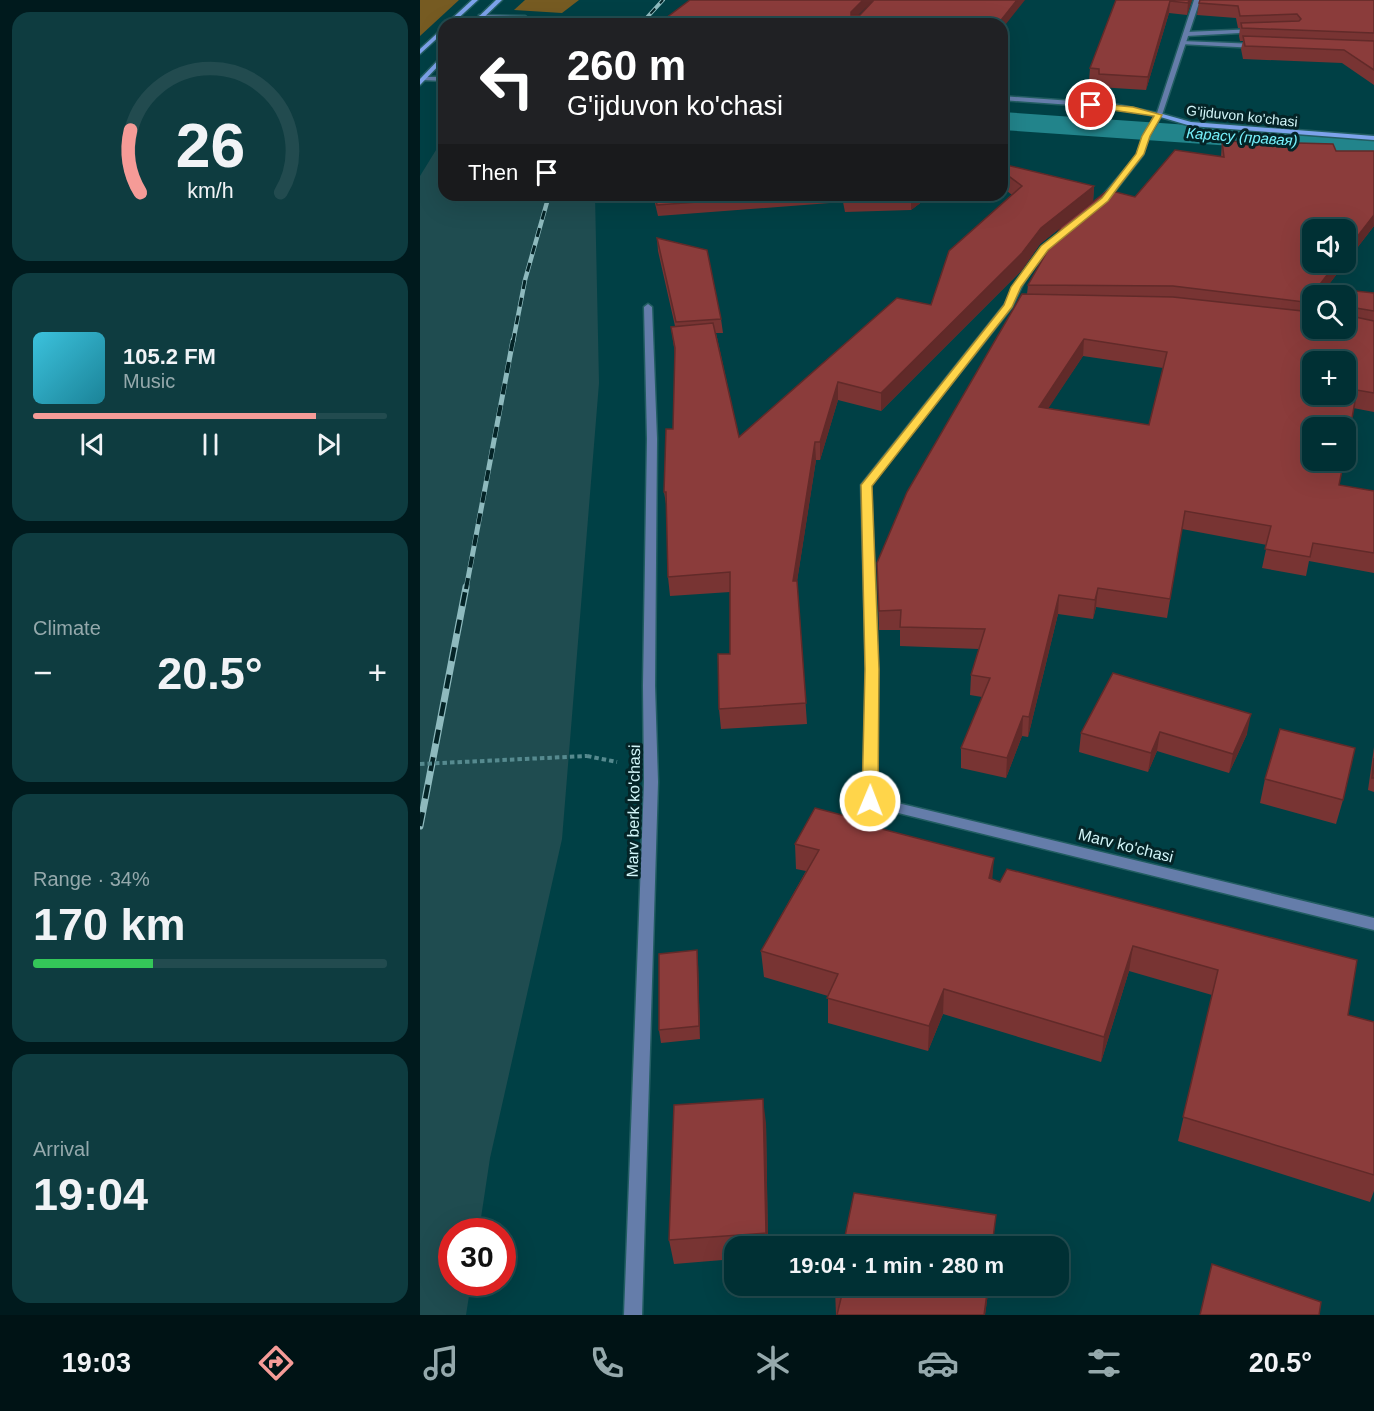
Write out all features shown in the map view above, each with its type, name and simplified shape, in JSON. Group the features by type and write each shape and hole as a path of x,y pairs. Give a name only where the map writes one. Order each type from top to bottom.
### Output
{"main road":[{"path":"456,18 475,0"},
{"path":"481,16 499,0"},
{"path":"420,52 438,35"},
{"path":"422,81 438,63"},
{"name":"G'ijduvon ko'chasi","path":"1159,115 1191,124 1374,138"}],"street":[{"path":"1096,206 1105,200 1140,154 1146,136 1159,115 1197,0"},
{"path":"481,16 525,18"},
{"path":"1186,34 1269,30"},
{"path":"1182,43 1266,46"},
{"path":"422,81 438,80"},
{"name":"G'ijduvon ko'chasi","path":"1008,98 1114,106 1159,115"},
{"path":"1020,305 1009,305 1016,287 1044,248 1070,227"},
{"name":"Marv ko'chasi","path":"1009,305 866,485 872,669 870,801 1374,924"},
{"name":"Marv berk ko'chasi","path":"633,1315 651,782 649,674 652,439 648,307"}],"path":[{"path":"420,764 587,756"}],"shaded area":[{"path":"420,0 459,0 438,18 420,36"},
{"path":"525,0 579,0 562,13 514,10"},
{"path":"438,147 438,201 595,201 599,383 562,839 490,1158 481,1218 438,1218 438,1296 469,1296 466,1315 420,1315 420,176"}],"building":[{"path":"690,0 863,0 851,12 851,15 860,15 874,0 1017,0 1003,18 666,18"},
{"path":"1116,0 1189,0 1188,3 1170,1 1148,77 1099,74 1099,69 1090,68"},
{"path":"1200,0 1374,0 1374,33 1242,28 1241,23 1299,21 1301,19 1297,14 1240,16 1238,6 1199,3"},
{"path":"1243,36 1374,41 1374,70 1344,50 1245,46"},
{"path":"1222,141 1333,144 1336,151 1374,151 1374,215 1356,238 1356,219 1302,219 1302,273 1329,273 1320,285 1302,285 1302,302 1173,286 1028,285 1061,227 1108,190 1135,197 1175,150 1224,157"},
{"path":"1008,165 1094,186 1041,228 1022,253 881,393 838,382 820,442 815,442 793,581 797,581 806,703 719,709 718,654 730,654 730,572 668,577 666,492 664,492 666,429 673,429 675,348 671,327 713,323 739,437 897,298 931,305 949,251 1005,201 1008,201 1022,186 1008,176"},
{"path":"656,201 713,201 657,205"},
{"path":"657,238 707,250 721,319 676,322"},
{"path":"1356,291 1374,293 1374,311 1356,308"},
{"path":"1022,294 1173,297 1302,311 1302,339 1356,339 1356,317 1374,321 1374,393 1357,390 1356,396 1356,351 1302,351 1302,405 1354,405 1352,417 1302,417 1302,471 1342,471 1339,485 1374,491 1374,553 1313,543 1310,557 1265,549 1271,526 1185,511 1170,599 1098,588 1095,600 1059,595 1029,717 1023,716 1007,758 961,748 990,678 971,675 985,629 900,627 901,610 879,611 877,563 907,492","holes":["1084,339 1167,352 1149,425 1039,407"]},
{"path":"1113,673 1251,714 1233,754 1160,732 1151,753 1081,733"},
{"path":"1280,729 1355,748 1343,800 1265,779"},
{"path":"815,808 876,824 874,827 994,858 989,878 1000,882 1007,869 1357,960 1348,1015 1374,1022 1374,1175 1183,1117 1218,970 1133,946 1104,1037 944,989 929,1026 827,998 838,974 761,951 819,850 795,844"},
{"path":"697,950 699,1026 659,1030 659,954"},
{"path":"763,1099 766,1233 669,1240 674,1105"},
{"path":"854,1193 996,1215 993,1236 845,1236"},
{"path":"1212,1264 1321,1302 1319,1315 1200,1315"},
{"path":"842,1296 987,1296 984,1315 837,1315"}],"waterway":[{"name":"Карасу (правая)","path":"1008,121 1374,147"}],"railway":[{"path":"646,18 663,0"},
{"path":"513,342 525,280 547,201"},
{"path":"466,589 513,340"},
{"path":"420,826 466,587"}],"route":[{"path":"870,801 872,669 866,485 1009,305 1016,287 1044,248 1105,200 1140,154 1146,136 1159,115 1114,106 1091,105"}]}
